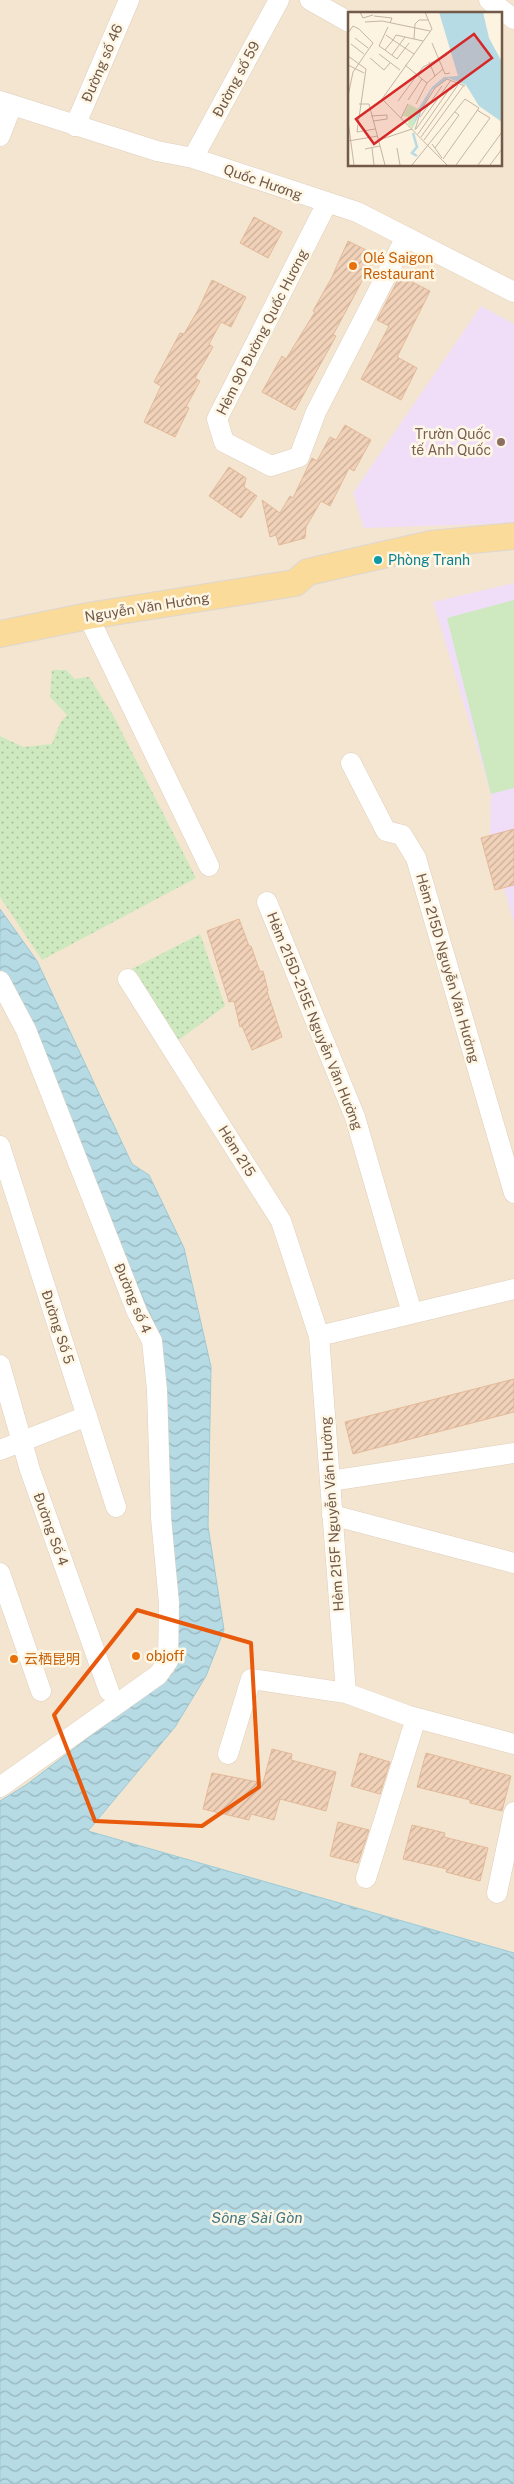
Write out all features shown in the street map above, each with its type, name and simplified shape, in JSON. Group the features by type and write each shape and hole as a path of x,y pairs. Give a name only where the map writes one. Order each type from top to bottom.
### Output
{"main road":[{"name":"Nguyễn Văn Hưởng","path":"0,634 88,616 295,582 308,572 431,544 514,536"},
{"name":"Nguyễn Văn Hưởng","path":"295,582 308,587 437,560 514,553"}],"street":[{"name":"Đường số 46","path":"75,126 129,0"},
{"name":"Đường số 59","path":"193,158 279,0"},
{"path":"310,0 348,21"},
{"path":"489,0 514,19"},
{"name":"Quốc Hương","path":"6,103 157,151 193,158 357,212 514,292"},
{"path":"0,136 6,103"},
{"name":"Hẻm 90 Đường Quốc Hương","path":"326,203 217,419 224,442 271,466 299,457 316,412 406,237"},
{"path":"88,616 209,866"},
{"name":"Hẻm 215D Nguyễn Văn Hưởng","path":"351,763 386,831 402,835 416,858 514,1193"},
{"name":"Hẻm 215D-215E Nguyễn Văn Hưởng","path":"267,902 354,1116 412,1313"},
{"name":"Hẻm 215","path":"128,979 281,1222 319,1336"},
{"name":"Đường số 4","path":"0,981 26,1030 123,1275 152,1341 157,1390 162,1518 169,1603 168,1661 158,1674 111,1702 0,1787"},
{"name":"Đường Số 5","path":"0,1146 116,1507"},
{"path":"319,1336 514,1289"},
{"name":"Hẻm 215F Nguyễn Văn Hưởng","path":"319,1336 346,1693"},
{"name":"Đường Số 4","path":"0,1365 22,1442 111,1702"},
{"path":"0,1450 87,1416"},
{"path":"330,1482 514,1453"},
{"path":"332,1515 514,1563"},
{"path":"0,1573 41,1691"},
{"path":"228,1754 251,1680 346,1693 416,1718 514,1744"},
{"path":"366,1878 416,1718"},
{"path":"497,1893 514,1812"}],"highlighted area":[{"path":"137,1610 251,1643 259,1787 202,1826 95,1821 54,1715"}],"shaded area":[{"path":"0,0 514,0 514,1953 88,1831 0,1841"},
{"path":"481,306 514,324 514,523 364,528 353,493"},
{"path":"514,583 514,923 490,839 491,794 433,602"}],"green space":[{"path":"514,600 514,788 491,794 447,618"},
{"path":"52,670 66,670 75,679 89,677 113,715 196,878 42,960 0,897 0,736 23,747 52,744 60,723 67,715 50,697"},
{"path":"200,934 225,1006 176,1042 128,971"}],"water":[{"name":"Sông Sài Gòn","path":"0,909 37,961 132,1164 149,1175 184,1248 211,1367 208,1526 224,1630 206,1676 175,1727 88,1831 514,1953 514,2484 0,2484 0,1801 26,1785 175,1672 160,1336 0,975"}],"building":[{"path":"254,217 282,232 268,258 240,243"},
{"path":"348,241 376,255 333,335 336,336 295,410 262,392 282,356 286,359 315,312 313,311 332,277"},
{"path":"400,276 430,291 397,357 417,368 401,400 361,379 389,326 377,320"},
{"path":"212,280 246,297 231,327 221,322 209,344 213,347 195,378 200,381 186,407 189,408 175,437 144,422 161,386 154,382 180,333 184,334 198,310"},
{"path":"345,425 371,440 354,471 349,468 330,506 321,501 306,527 305,538 279,545 276,535 270,537 262,500 280,513 290,496 293,498 312,458 317,461 330,437 336,440"},
{"path":"229,467 246,478 244,487 257,496 241,518 209,496"},
{"path":"514,829 514,885 495,890 481,838"},
{"path":"239,919 260,972 263,971 267,991 282,1037 252,1050 242,1026 240,1027 234,1001 229,1002 207,931"},
{"path":"514,1379 514,1412 353,1454 345,1422"},
{"path":"272,1749 292,1754 291,1760 336,1772 326,1811 280,1799 274,1820 251,1814 249,1820 203,1809 212,1773 263,1783"},
{"path":"360,1753 390,1762 380,1794 351,1786"},
{"path":"426,1753 511,1776 502,1811 470,1803 470,1800 417,1787"},
{"path":"338,1822 369,1830 358,1863 330,1856"},
{"path":"412,1825 445,1833 444,1837 488,1848 480,1881 446,1872 447,1869 403,1859"}],"place":[{"name":"Olé Saigon Restaurant","path":"353,266"},
{"name":"Trườn Quốc tế Anh Quốc","path":"501,442"},
{"name":"Phòng Tranh","path":"378,560"},
{"name":"objoff","path":"136,1656"},
{"name":"云栖昆明","path":"14,1659"}]}
